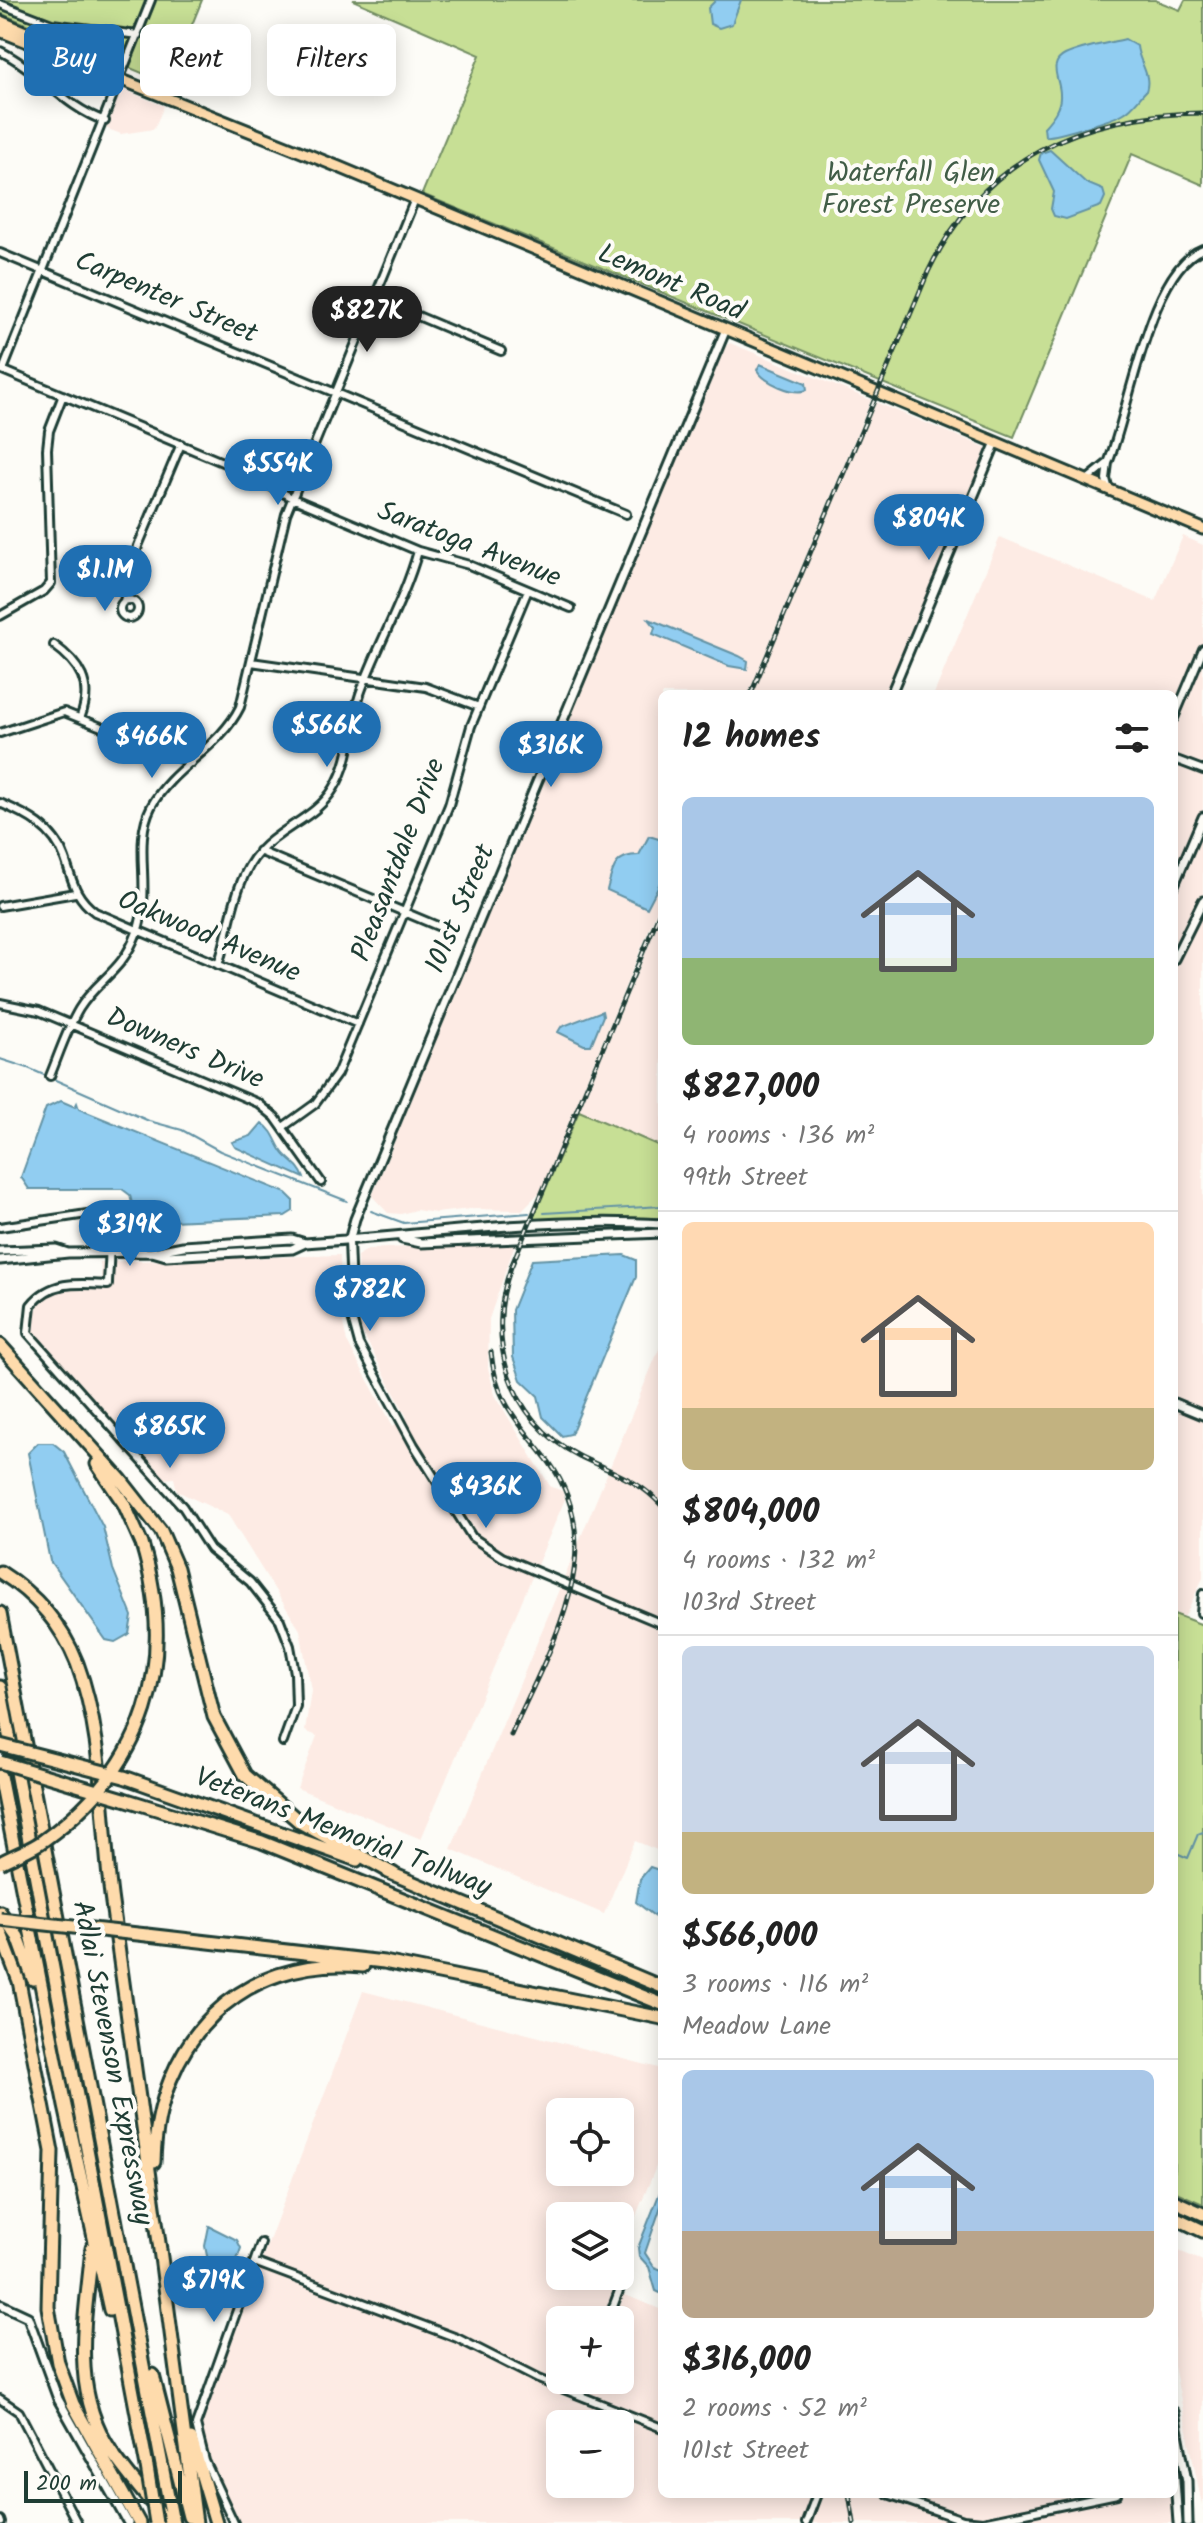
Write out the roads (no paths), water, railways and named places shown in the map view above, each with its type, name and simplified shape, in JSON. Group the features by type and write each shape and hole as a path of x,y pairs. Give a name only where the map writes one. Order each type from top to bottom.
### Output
{"highway":[{"path":"0,1345 146,1509 168,1545 214,1717 245,1775 301,1823 394,1874"},
{"path":"0,1863 41,1843 73,1817 122,1763 138,1728 155,1662 155,1595 142,1544 124,1504 71,1428"},
{"path":"0,1572 32,1596 49,1615 73,1653 93,1728 105,1854 154,2203 194,2523"},
{"name":"Adlai Stevenson Expressway","path":"0,1613 102,2140 170,2523"},
{"name":"Adlai Stevenson Expressway","path":"0,1687 156,2523"},
{"name":"Veterans Memorial Tollway","path":"0,1745 124,1777 263,1824 394,1874 658,1985"},
{"name":"Veterans Memorial Tollway","path":"0,1762 262,1842 658,2002"},
{"path":"0,1776 52,2041 133,2399"},
{"path":"0,1912 26,1954 52,2041"},
{"path":"0,1919 347,1957 658,2017"},
{"path":"0,1931 19,1981 52,2151 48,2287 55,2351 73,2404 139,2523"},
{"path":"154,2203 155,2134 164,2090 186,2047 220,2006 267,1979 325,1965 360,1965 474,1983"},
{"path":"102,2140 159,2402 194,2523"},
{"path":"1178,2203 1203,2214"},
{"path":"1178,2219 1203,2231"},
{"path":"94,2235 83,2352 88,2401 111,2451 170,2523"},
{"path":"176,2371 195,2458 216,2523"}],"main road":[{"name":"Lemont Road","path":"0,21 24,31"},
{"name":"Lemont Road","path":"0,31 24,41"},
{"name":"Lemont Road","path":"124,79 1203,529"}],"street":[{"path":"124,73 151,0"},
{"path":"0,4 52,24 138,35"},
{"path":"0,51 23,64 72,105 105,121"},
{"path":"2,370 115,96"},
{"path":"50,1076 85,1001 122,962 137,931 146,891 142,842 147,815 162,791 235,717 292,498 415,199"},
{"path":"1109,490 1106,479 1108,463 1134,369 1173,274 1188,257 1203,249"},
{"name":"Carpenter Street","path":"0,253 626,514"},
{"path":"375,298 501,351"},
{"name":"101st Street","path":"349,1241 360,1207 726,329"},
{"name":"Saratoga Avenue","path":"2,370 181,444 258,478 292,498 418,551 469,565 571,608"},
{"path":"0,616 44,591 51,583 47,441 63,395"},
{"path":"893,690 996,442"},
{"path":"124,601 138,546 181,444"},
{"path":"1087,480 1108,463"},
{"path":"218,965 240,885 259,851 312,814 334,787 351,749 357,707 418,551"},
{"name":"Pleasantdale Drive","path":"283,1127 315,1104 329,1088 449,805 479,707 528,590"},
{"path":"54,645 73,660 85,678 86,696 81,716"},
{"path":"1178,708 1203,649"},
{"path":"251,662 433,689 479,707"},
{"path":"0,733 58,712 81,716 191,763"},
{"path":"1178,761 1203,770"},
{"path":"0,803 32,818 53,838 64,857 75,893 0,906"},
{"path":"1178,876 1203,817"},
{"path":"259,851 447,930"},
{"name":"Oakwood Avenue","path":"75,893 95,912 358,1024"},
{"path":"1178,951 1203,901"},
{"name":"Downers Drive","path":"0,1003 30,1008 258,1103 283,1127 321,1182"},
{"path":"0,1227 92,1215 105,1226 108,1285 60,1285 49,1288 31,1305 28,1333 183,1507 210,1549 250,1582 280,1620 290,1646 296,1706 283,1742"},
{"path":"0,1260 68,1253 152,1252 166,1256 292,1249 305,1243 549,1225 658,1224"},
{"path":"396,1238 421,1243 658,1233"},
{"path":"349,1241 352,1318 359,1344 414,1445 472,1537 502,1557 658,1622"},
{"path":"0,1251 56,1249 68,1253"},
{"path":"1178,1405 1203,1415"},
{"path":"1201,1613 1203,1594"},
{"path":"234,2523 201,2449 196,2425 203,2396 261,2243"},
{"path":"254,2262 457,2338 513,2368 658,2426"},
{"path":"0,2304 29,2320 39,2354 64,2412 128,2523"},
{"path":"0,2399 19,2412 77,2523"},
{"path":"1178,2433 1187,2481 1188,2523"},
{"path":"1178,2482 1187,2481"},
{"path":"806,2523 815,2498"},
{"path":"900,2498 963,2520 982,2522 1098,2498"},
{"path":"1176,2498 1178,2523"}],"water":[{"path":"716,0 741,0 732,24 719,28 710,24 708,8"},
{"path":"1125,39 1137,46 1147,79 1146,91 1118,116 1045,136 1044,127 1060,99 1056,67 1060,59 1079,50"},
{"path":"1050,150 1086,183 1103,190 1105,197 1101,206 1066,219 1054,216 1051,209 1054,192 1039,160 1041,153"},
{"path":"760,364 806,383 807,390 795,391 772,383 757,370"},
{"path":"649,619 739,656 748,661 747,669 729,666 653,634 655,627"},
{"path":"649,836 658,839 658,887 647,908 607,890 616,864 625,857 639,855"},
{"path":"602,1011 603,1016 591,1045 584,1045 558,1032 561,1027"},
{"path":"61,1101 75,1107 77,1103 79,1109 286,1193 293,1200 293,1211 285,1216 148,1222 135,1216 130,1195 122,1189 29,1189 21,1177 46,1108"},
{"path":"262,1123 304,1178 235,1147 232,1142 251,1136"},
{"path":"624,1255 636,1260 636,1277 571,1434 562,1436 543,1417 538,1396 521,1380 513,1357 512,1310 532,1260"},
{"path":"38,1443 53,1443 64,1452 103,1527 113,1569 132,1616 129,1634 115,1642 106,1640 50,1561 28,1453"},
{"path":"650,1867 658,1870 658,1919 636,1902 640,1879"},
{"path":"658,2197 658,2215 645,2253 658,2268 658,2292 649,2267 639,2256 638,2248"},
{"path":"209,2226 237,2240 241,2248 223,2300 217,2305 205,2246"}],"waterway":[{"path":"0,1059 28,1068 149,1121 182,1130 220,1151 347,1201"},
{"path":"544,1213 658,1206"},
{"path":"371,1211 404,1223 529,1213"},
{"path":"1178,1854 1188,1858 1198,1834 1203,1832"}],"railway":[{"path":"753,690 928,272 951,232 977,199 1007,171 1040,150 1077,133 1116,122 1158,115 1203,113"},
{"path":"658,917 511,1267 501,1322 502,1349 509,1375 519,1399 535,1421 555,1440 579,1456 634,1483 658,1502"},
{"path":"491,1352 504,1399 549,1462 567,1496 575,1530 575,1565 568,1600 542,1669 511,1735"},
{"path":"850,2498 854,2523"}],"park label":[{"name":"Waterfall Glen Forest Preserve","path":"911,189"}]}
